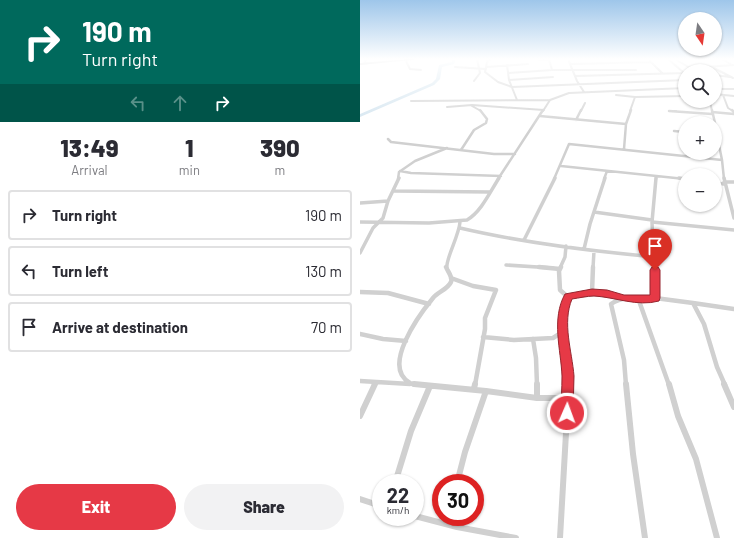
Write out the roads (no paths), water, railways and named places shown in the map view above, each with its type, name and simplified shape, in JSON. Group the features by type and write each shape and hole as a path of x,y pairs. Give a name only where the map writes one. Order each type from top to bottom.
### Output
{"street":[{"path":"504,84 512,87 577,84"},
{"path":"511,84 517,100"},
{"path":"579,84 584,92"},
{"path":"411,100 550,100 566,93 678,88"},
{"path":"722,89 734,89"},
{"path":"616,95 635,97 678,96"},
{"path":"734,96 722,95 728,108 734,113"},
{"path":"624,149 626,124 635,97"},
{"path":"360,222 460,222 472,217 501,176 550,100"},
{"path":"576,120 585,103"},
{"path":"447,108 472,105 544,110"},
{"path":"461,150 468,138 480,125 486,123 487,119 481,111 472,105"},
{"path":"711,108 713,116"},
{"path":"669,111 734,113"},
{"path":"540,116 626,124"},
{"path":"674,131 678,131"},
{"path":"388,139 391,142 494,154 514,154"},
{"path":"524,240 561,166 569,144 678,155"},
{"path":"360,253 373,228 383,218 400,171 430,154 447,148"},
{"path":"722,160 724,183 734,218"},
{"path":"561,166 678,178"},
{"path":"400,171 410,173 501,176"},
{"path":"584,249 607,171"},
{"path":"655,298 655,257 652,221 656,176"},
{"path":"724,183 734,182"},
{"path":"394,191 490,192"},
{"path":"360,203 388,201"},
{"path":"594,212 652,221 734,230"},
{"path":"411,384 400,372 397,362 406,341 429,304 434,297 448,286 451,278 446,264 460,228 460,222"},
{"path":"460,228 489,235 594,251 655,257"},
{"path":"360,241 366,241"},
{"path":"566,246 565,257 560,269 560,290 568,297"},
{"path":"592,292 594,276 592,260 594,251"},
{"path":"506,265 560,269"},
{"path":"451,278 473,286 496,290 485,318 474,389"},
{"path":"360,292 388,293 429,304"},
{"path":"568,297 592,292 624,298 655,298 734,309"},
{"path":"560,538 568,398 563,309 568,297"},
{"path":"624,298 611,304 624,360 633,454 645,538"},
{"path":"638,298 664,365 678,416 696,459 717,538"},
{"path":"693,303 704,324 717,367 734,407"},
{"path":"483,337 514,340 553,338 564,331"},
{"path":"360,334 383,339 406,341"},
{"path":"534,339 537,398"},
{"path":"360,381 474,389 537,398 568,398"},
{"path":"360,416 376,382"},
{"path":"398,474 411,431 430,386"},
{"path":"459,474 465,452 486,391"},
{"path":"360,500 372,503"},
{"path":"463,526 490,536 516,538"}],"waterway":[{"path":"360,116 433,84"}]}
